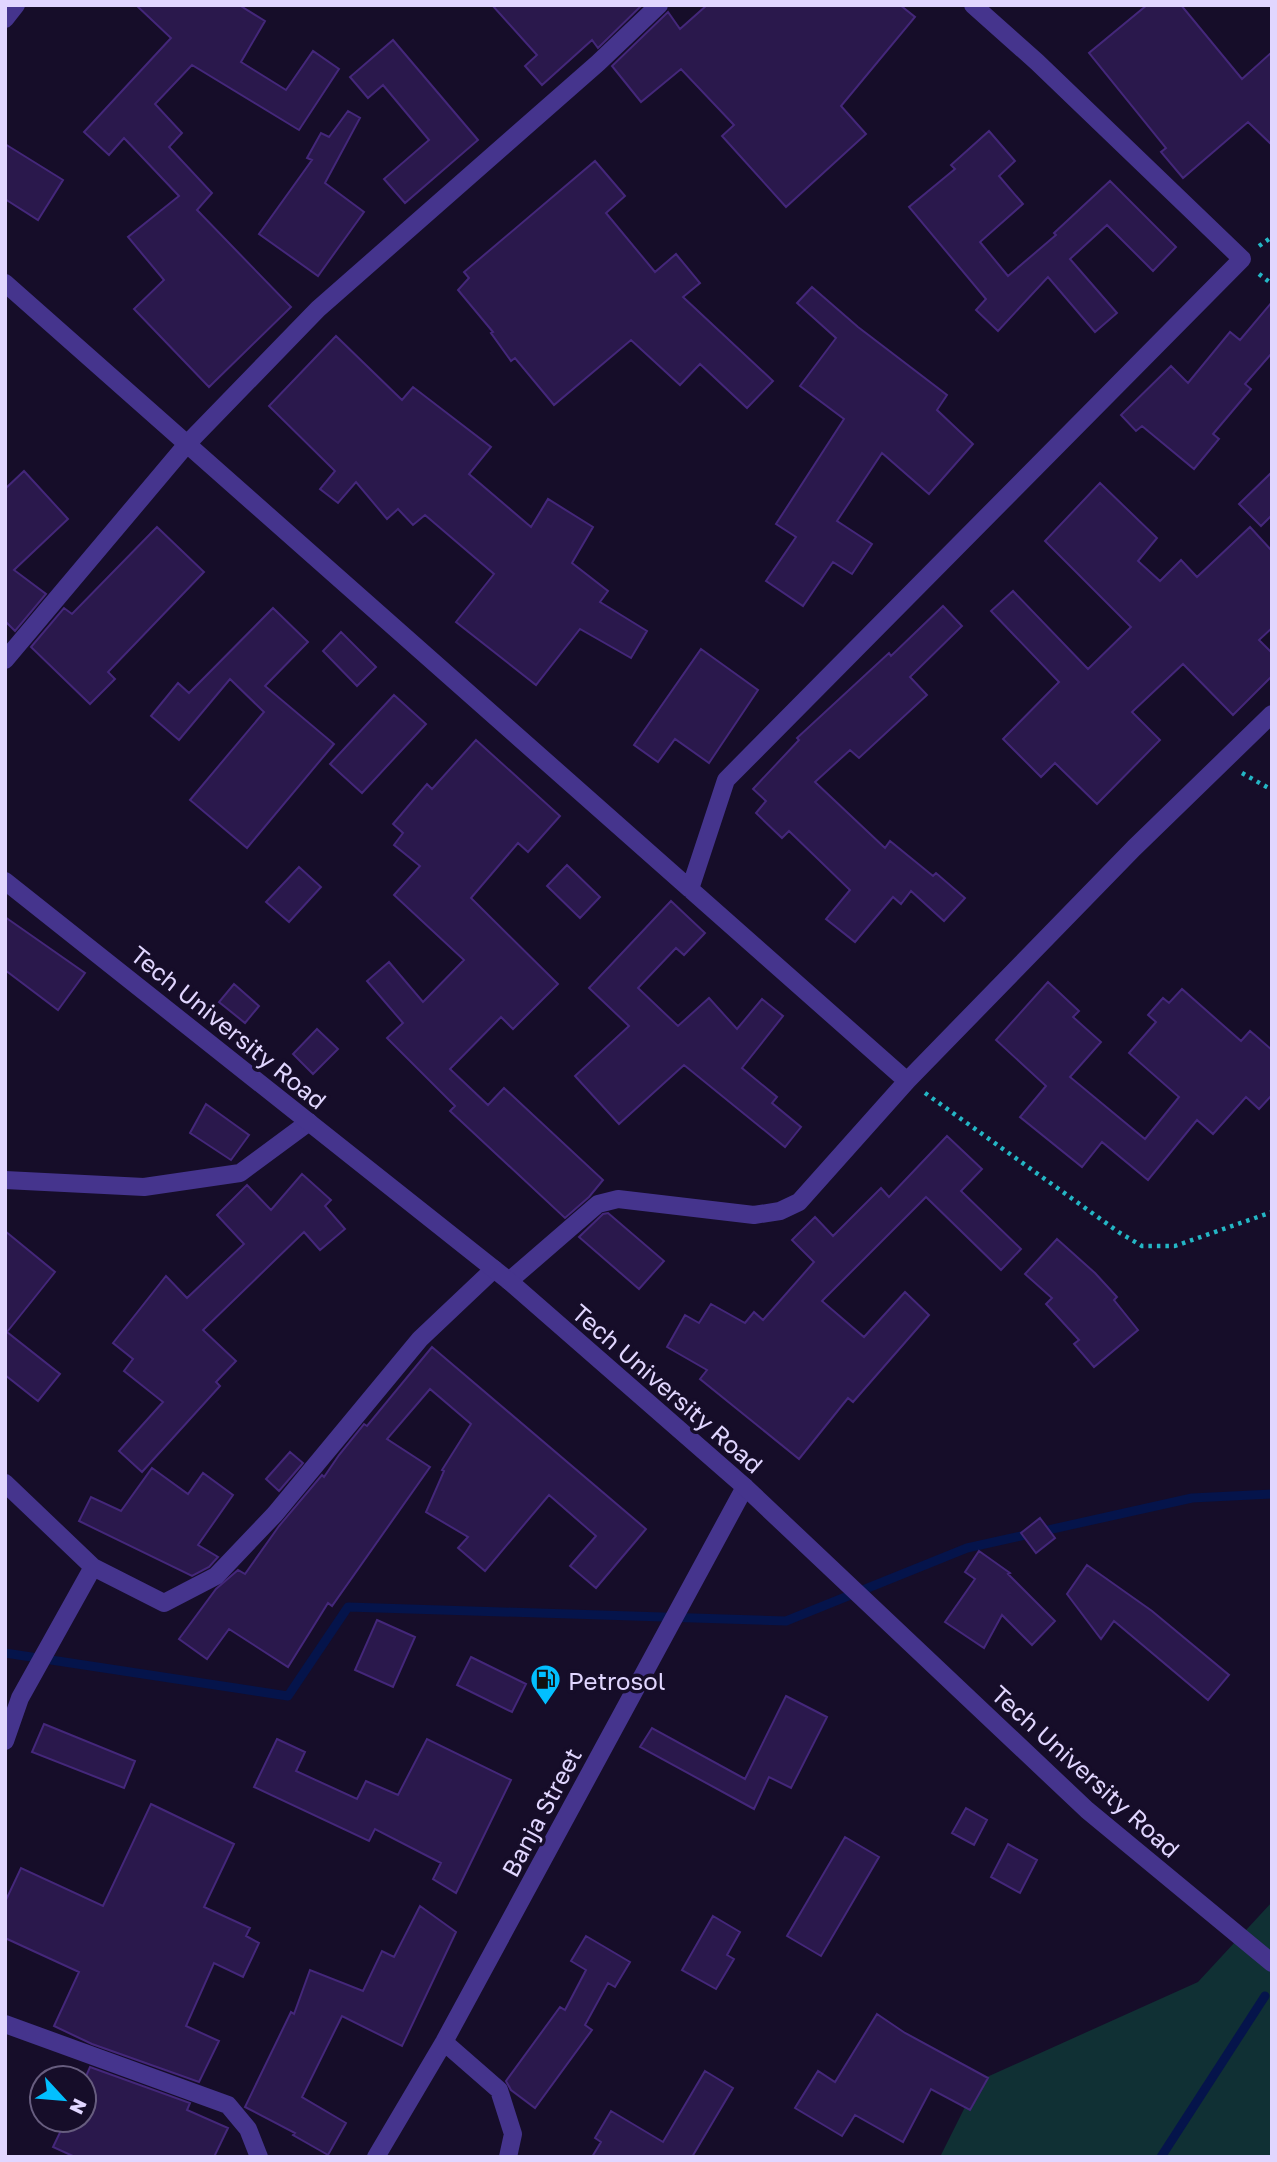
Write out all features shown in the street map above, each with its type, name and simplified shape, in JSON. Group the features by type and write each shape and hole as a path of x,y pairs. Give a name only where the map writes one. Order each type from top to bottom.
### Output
{"street":[{"path":"5,19 16,5"},
{"path":"5,660 187,444 318,309 598,63 659,5"},
{"path":"690,889 726,780 1242,259 1047,71 973,5"},
{"path":"5,283 907,1081"},
{"path":"509,1281 598,1204 618,1199 754,1216 780,1211 799,1202 907,1081 1134,848 1272,713"},
{"name":"Tech University Road","path":"5,881 509,1281 745,1487 1087,1810 1272,1963"},
{"path":"5,1180 144,1186 240,1173 309,1122"},
{"path":"5,1483 93,1567 164,1603 216,1576 275,1514 419,1339 494,1269"},
{"name":"Banja Street","path":"376,2157 444,2042 745,1487"},
{"path":"5,1741 13,1698 93,1567"},
{"path":"5,2024 228,2105 248,2129 259,2157"},
{"path":"444,2042 499,2090 513,2134 508,2157"}],"path":[{"path":"1222,762 1272,790"},
{"path":"907,1081 1142,1246 1175,1246 1272,1212"}],"green space":[{"path":"1272,1902 1272,2157 940,2157 978,2081 1198,1982"}],"building":[{"path":"136,5 239,5 265,21 241,62 286,90 313,51 339,69 299,130 192,65 155,104 182,133 169,147 212,193 197,210 291,307 209,387 134,309 164,280 128,237 179,196 124,138 109,155 84,132 171,38"},
{"path":"492,5 642,5 598,48 592,40 542,85 525,66 537,55"},
{"path":"707,5 900,5 915,17 841,106 866,134 786,207 722,136 734,125 681,69 641,102 612,66 668,12 680,29"},
{"path":"1147,5 1181,5 1242,79 1272,52 1272,145 1248,122 1183,178 1161,152 1166,148 1089,53"},
{"path":"393,40 478,140 405,203 384,179 429,140 383,85 368,98 350,77"},
{"path":"348,111 360,118 325,183 364,212 318,276 259,234 312,160 307,158 321,133 329,137"},
{"path":"989,131 1015,161 999,176 1023,204 980,242 1008,276 1056,235 1054,233 1110,181 1176,247 1153,271 1107,225 1070,259 1117,313 1095,332 1048,277 998,331 976,310 986,299 909,207 955,169 951,165"},
{"path":"5,144 63,180 38,220 5,199"},
{"path":"595,161 625,196 606,213 655,272 676,254 700,283 683,297 773,381 747,408 700,364 680,385 631,340 554,405 515,358 511,361 491,333 493,332 458,290 469,278 464,272"},
{"path":"812,287 858,327 947,395 937,410 973,444 929,494 882,453 837,521 872,544 852,574 833,562 803,606 766,581 796,537 776,524 844,419 800,386 836,338 797,303"},
{"path":"1272,302 1272,353 1245,384 1251,389 1213,434 1219,439 1194,469 1142,426 1136,431 1121,415 1171,366 1188,383 1230,332 1240,340"},
{"path":"336,336 402,400 413,387 491,447 469,474 531,527 548,499 593,527 572,563 608,591 600,602 647,631 631,658 580,629 536,685 456,622 494,574 425,515 413,525 398,509 387,519 356,482 338,503 320,489 335,471 269,406"},
{"path":"24,471 68,519 14,570 46,594 15,631 5,621 5,489"},
{"path":"1272,472 1272,515 1261,526 1239,504"},
{"path":"1100,483 1157,538 1138,561 1160,581 1181,560 1197,577 1250,527 1272,551 1272,628 1259,640 1272,653 1272,676 1233,715 1183,664 1132,712 1160,740 1097,804 1055,763 1041,777 1003,739 1059,682 991,611 1013,591 1088,669 1131,627 1045,541"},
{"path":"157,527 204,572 108,672 115,679 90,704 31,647 64,608 72,614"},
{"path":"943,606 962,626 910,677 927,695 859,758 850,750 815,782 885,848 890,841 933,876 936,873 965,898 944,921 911,891 901,904 893,897 855,942 826,919 850,890 789,831 782,838 756,813 766,801 753,789 799,740 797,738 889,653 891,656"},
{"path":"273,608 308,642 265,686 334,744 247,848 190,800 264,712 230,679 179,740 151,716 178,683 189,693"},
{"path":"341,632 376,667 357,686 323,651"},
{"path":"701,649 758,690 709,763 675,739 658,762 634,745"},
{"path":"394,695 426,724 362,793 330,764"},
{"path":"476,740 560,816 528,852 518,843 471,898 558,984 513,1029 501,1017 450,1069 488,1105 504,1088 603,1180 589,1197 565,1218 450,1111 455,1106 387,1038 403,1023 367,981 389,962 423,1002 464,960 394,895 420,866 394,845 403,833 393,824 427,784 432,789"},
{"path":"567,865 600,897 580,918 547,886"},
{"path":"299,867 321,887 289,922 266,902"},
{"path":"671,901 705,933 684,955 676,948 638,988 678,1026 709,998 737,1029 762,999 783,1016 742,1068 777,1097 772,1103 801,1127 785,1147 684,1065 619,1124 575,1076 629,1026 589,988"},
{"path":"5,917 85,973 58,1010 5,970"},
{"path":"1048,982 1079,1011 1073,1017 1101,1042 1070,1077 1145,1139 1179,1097 1129,1053 1156,1022 1148,1015 1163,998 1169,1003 1182,989 1241,1041 1250,1031 1272,1050 1272,1095 1259,1109 1246,1097 1213,1134 1197,1120 1148,1180 1102,1142 1082,1167 1020,1117 1046,1086 996,1040"},
{"path":"234,984 259,1006 245,1023 219,1002"},
{"path":"317,1029 338,1049 313,1074 293,1054"},
{"path":"206,1104 249,1135 231,1160 190,1133"},
{"path":"947,1136 982,1169 961,1191 1021,1249 1001,1270 926,1197 822,1301 864,1337 905,1292 929,1315 853,1402 848,1398 799,1459 700,1379 707,1370 667,1347 685,1315 699,1323 711,1304 745,1323 754,1312 763,1320 814,1262 792,1240 815,1217 833,1236 881,1188 889,1197"},
{"path":"302,1174 331,1200 325,1206 345,1229 320,1250 304,1232 203,1330 236,1361 216,1382 220,1386 142,1472 119,1451 163,1402 124,1371 133,1359 113,1343 166,1276 187,1298 244,1244 217,1215 247,1185 271,1210"},
{"path":"608,1213 664,1261 639,1289 579,1237 603,1214"},
{"path":"5,1231 55,1272 7,1332 60,1374 38,1401 5,1375"},
{"path":"1057,1239 1117,1297 1114,1300 1138,1330 1094,1367 1074,1344 1079,1340 1046,1304 1052,1298 1025,1274"},
{"path":"432,1347 646,1529 596,1588 570,1566 596,1536 549,1495 485,1571 458,1548 468,1537 426,1512 444,1471 442,1470 471,1424 430,1389 387,1439 430,1467 332,1606 328,1603 288,1667 229,1629 207,1659 179,1639 216,1589 238,1570 245,1574 279,1526 322,1475 324,1477 364,1424 367,1426"},
{"path":"290,1452 303,1463 279,1491 266,1479"},
{"path":"152,1468 188,1494 203,1473 233,1495 198,1545 218,1557 209,1567 192,1576 79,1521 91,1497 121,1511"},
{"path":"1040,1518 1055,1538 1036,1553 1021,1533"},
{"path":"979,1551 1010,1573 1008,1574 1055,1621 1032,1645 1002,1615 984,1648 945,1622 975,1579 965,1572"},
{"path":"1087,1565 1152,1611 1229,1675 1208,1700 1114,1621 1101,1639 1067,1594"},
{"path":"377,1620 415,1637 393,1687 355,1670"},
{"path":"471,1657 526,1684 512,1712 457,1685"},
{"path":"786,1696 827,1717 791,1788 769,1777 754,1809 640,1747 652,1728 745,1779"},
{"path":"44,1724 135,1761 124,1788 32,1752"},
{"path":"277,1739 305,1752 296,1771 357,1799 366,1781 398,1795 427,1739 511,1780 456,1893 433,1879 441,1863 375,1829 369,1841 254,1787"},
{"path":"151,1804 234,1844 204,1907 250,1928 246,1936 259,1943 243,1977 214,1963 186,2026 219,2041 199,2082 92,2044 54,2026 79,1972 5,1938 5,1902 21,1868 103,1906"},
{"path":"966,1808 987,1820 974,1845 952,1833"},
{"path":"845,1837 879,1857 821,1956 787,1936"},
{"path":"1008,1844 1037,1860 1020,1893 991,1877"},
{"path":"420,1906 456,1932 402,2046 342,2016 302,2097 346,2123 328,2155 293,2135 295,2133 245,2107 291,2012 294,2014 310,1970 363,1991 382,1951 394,1957"},
{"path":"713,1916 740,1932 727,1955 734,1959 716,1989 682,1970"},
{"path":"586,1936 630,1962 615,1987 608,1983 585,2025 592,2030 535,2108 511,2090 506,2081 560,2007 565,2010 586,1970 571,1961"},
{"path":"877,2014 905,2033 988,2078 970,2110 931,2089 903,2142 855,2115 842,2136 795,2108 818,2071 835,2082"},
{"path":"98,2070 190,2103 187,2110 228,2128 214,2157 75,2157 53,2147 59,2134 98,2134"},
{"path":"705,2071 733,2088 692,2157 592,2157 601,2142 595,2138 611,2111 663,2142"}],"waterway":[{"path":"5,1653 288,1696 348,1607 786,1621 967,1548 1192,1498 1272,1494"},
{"path":"1161,2157 1265,1996"}],"place":[{"name":"Petrosol","path":"545,1707"}]}
